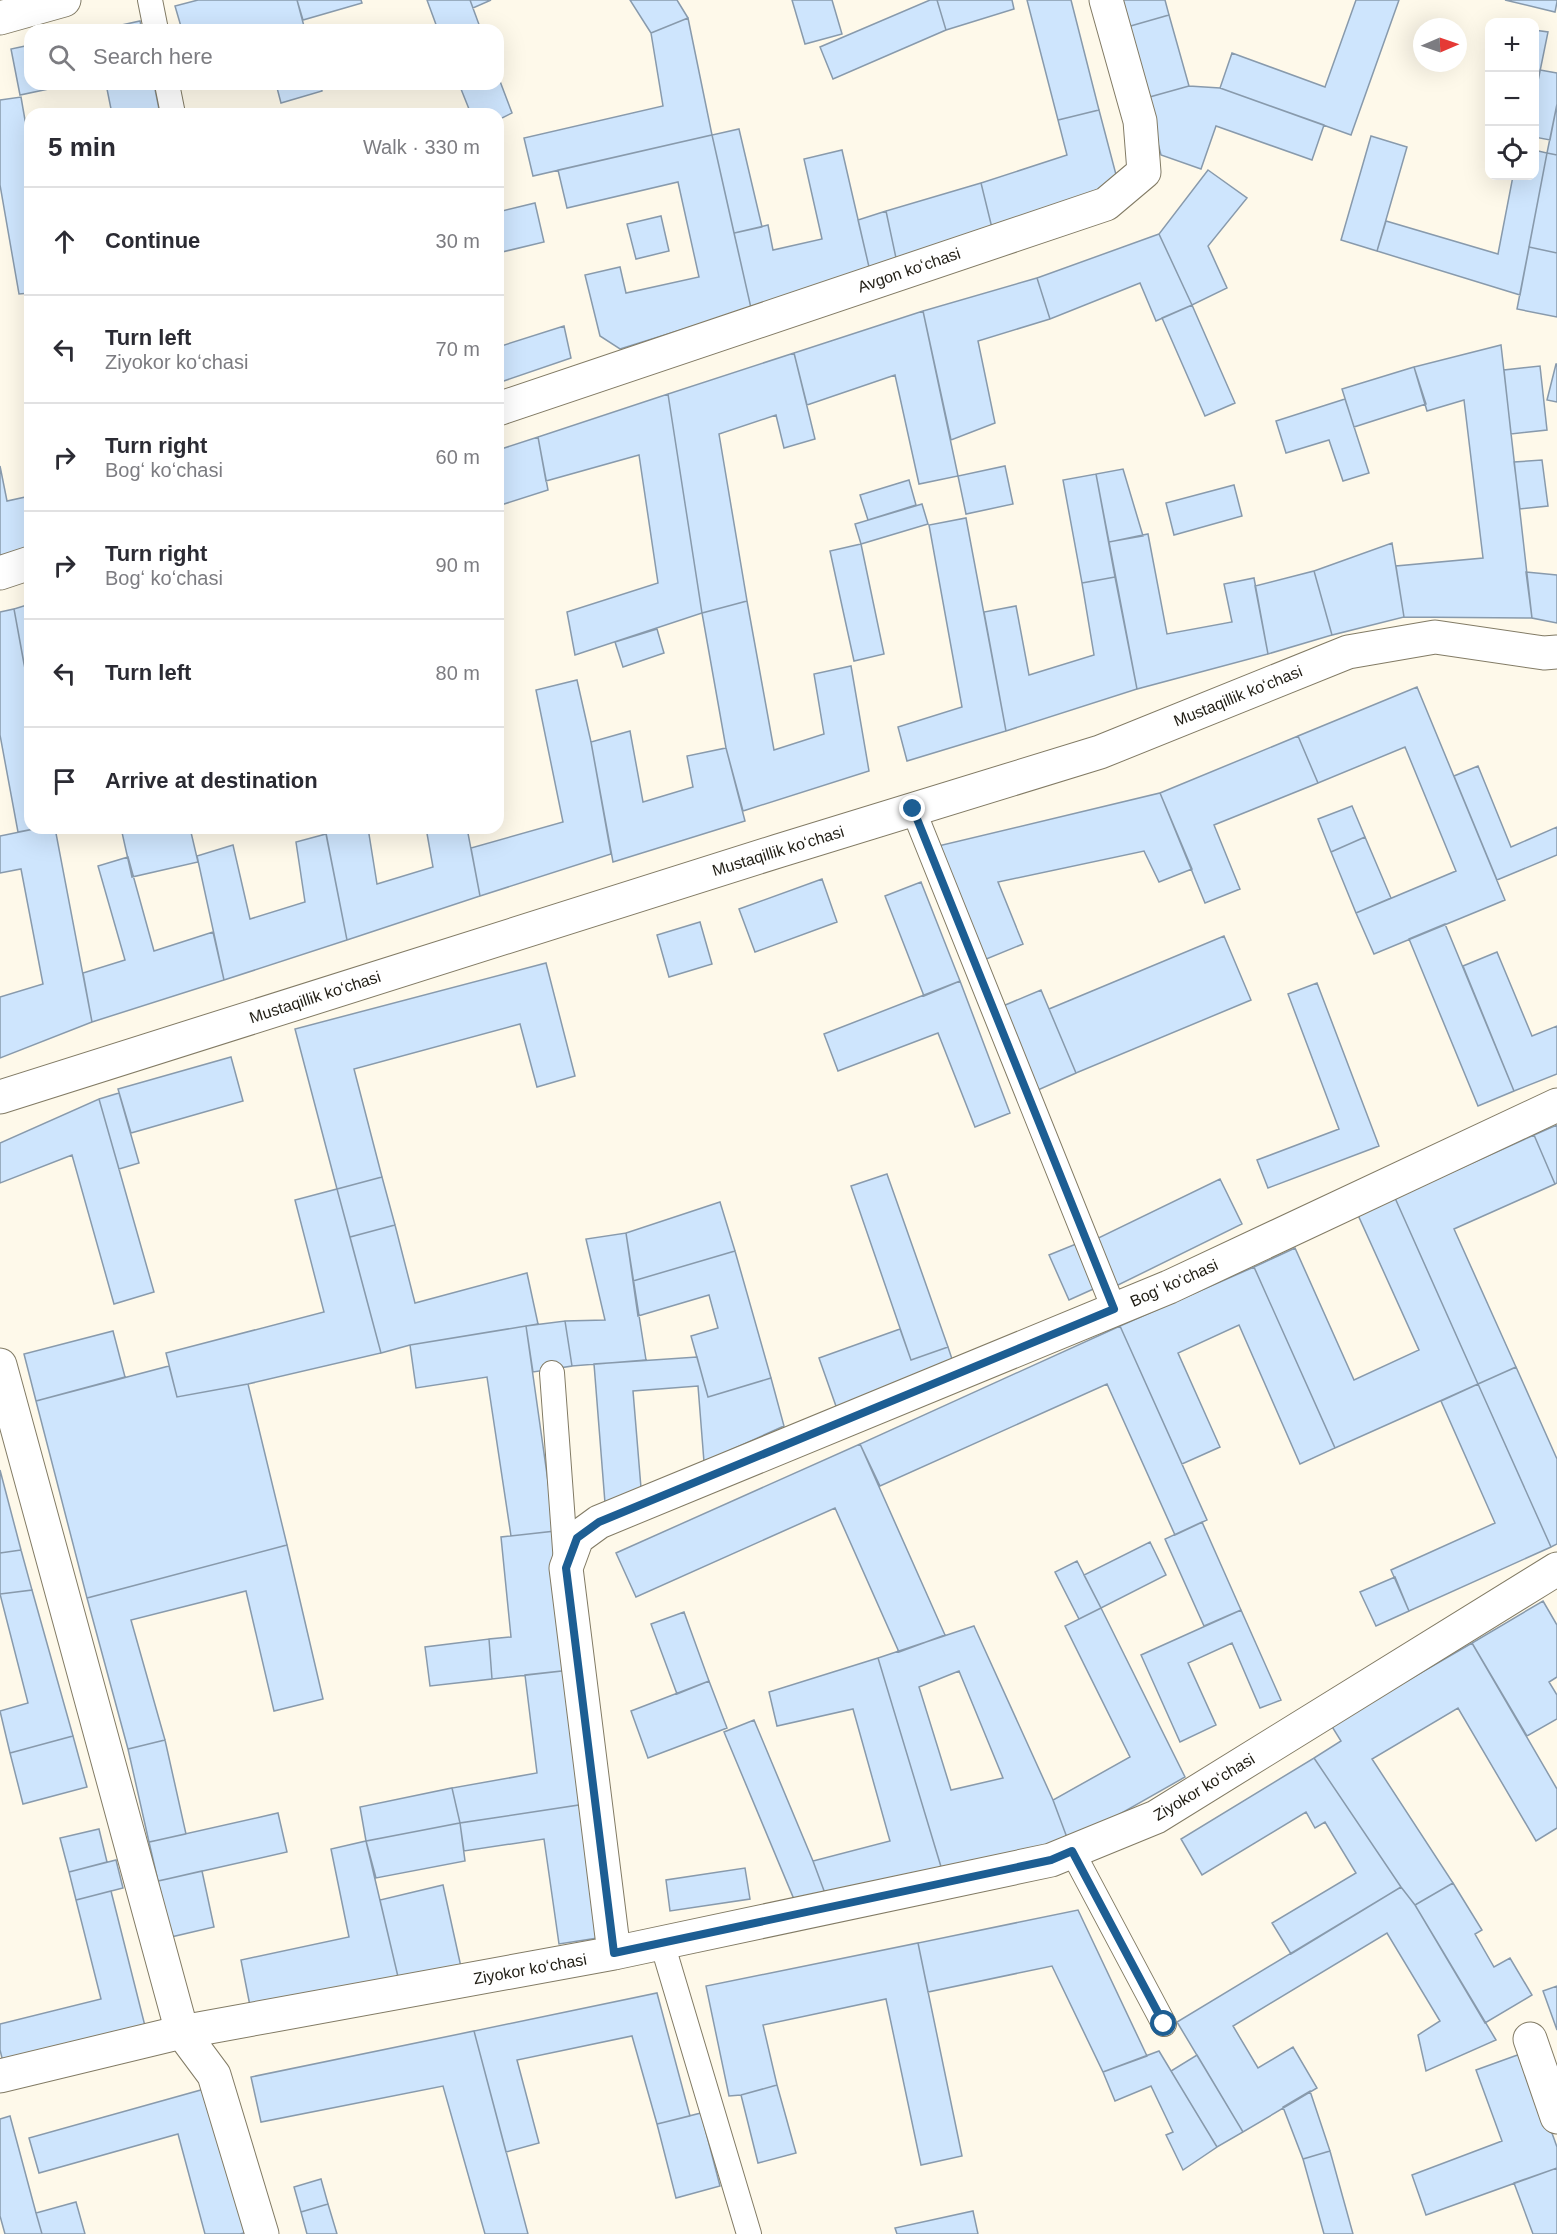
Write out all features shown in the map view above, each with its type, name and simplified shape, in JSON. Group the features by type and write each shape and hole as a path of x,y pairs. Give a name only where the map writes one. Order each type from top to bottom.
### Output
{"street":[{"path":"0,18 64,0"},
{"name":"Avgon koʻchasi","path":"504,407 1106,204 1144,172 1140,122 1106,0"},
{"path":"0,573 24,565"},
{"name":"Mustaqillik koʻchasi","path":"0,1097 1100,752 1348,652 1435,637 1544,653 1557,652"},
{"name":"Bogʻ koʻchasi","path":"614,1953 566,1568 577,1538 599,1522 1169,1287 1557,1105"},
{"path":"0,1365 182,2032 214,2075 262,2234"},
{"name":"Ziyokor koʻchasi","path":"0,2076 182,2032 614,1953 1051,1860 1156,1817 1557,1569"},
{"path":"1530,2039 1557,2117"}],"lane":[{"path":"150,0 155,24"},
{"path":"168,90 172,108"},
{"path":"913,809 1114,1309"},
{"path":"552,1373 566,1568"},
{"path":"1072,1851 1164,2024"},
{"path":"663,1943 749,2234"}],"building":[{"path":"198,0 297,0 303,24 180,24 175,6"},
{"path":"297,0 361,0 362,3 303,20"},
{"path":"427,0 470,0 479,24 436,24"},
{"path":"470,0 491,0 473,8"},
{"path":"630,0 677,0 688,18 651,33"},
{"path":"792,0 832,0 842,34 805,44"},
{"path":"930,0 937,0 946,30 833,79 820,47"},
{"path":"937,0 1012,0 1014,9 946,30"},
{"path":"1027,0 1071,0 1099,110 1058,120"},
{"path":"1119,0 1165,0 1169,15 1127,27"},
{"path":"1356,0 1399,0 1351,135 1220,88 1232,53 1325,87"},
{"path":"1505,0 1557,0 1557,2 1555,12"},
{"path":"1169,15 1189,86 1146,98 1127,27"},
{"path":"688,18 712,135 533,176 524,138 663,106 651,33"},
{"path":"1539,31 1548,32 1539,76"},
{"path":"24,46 24,90 44,90 20,95 11,49"},
{"path":"1540,70 1557,73 1557,104 1550,140 1539,138"},
{"path":"1189,86 1220,88 1324,125 1312,160 1216,126 1201,169 1161,155 1146,98"},
{"path":"107,90 155,90 159,108 111,108"},
{"path":"278,90 322,90 322,91 281,103"},
{"path":"461,90 503,90 512,113 504,117 504,108 469,108"},
{"path":"21,97 24,114 24,294 19,294 0,185 0,100"},
{"path":"1557,104 1557,155 1547,153"},
{"path":"1099,110 1119,186 992,228 981,183 1067,155 1058,120"},
{"path":"739,129 762,227 734,233 712,135"},
{"path":"712,135 751,308 620,349 600,336 585,275 620,267 626,293 699,277 678,182 567,208 558,170"},
{"path":"1371,136 1407,147 1377,251 1341,240"},
{"path":"842,150 869,267 751,308 734,233 768,225 773,250 822,239 804,159"},
{"path":"1539,151 1547,153 1520,295 1377,251 1386,221 1498,254 1512,180 1539,180"},
{"path":"1547,153 1557,155 1557,253 1529,247"},
{"path":"1208,170 1247,198 1208,246 1227,288 1192,305 1159,234"},
{"path":"981,183 992,228 896,258 886,211"},
{"path":"535,203 544,242 504,252 504,211"},
{"path":"886,211 896,258 869,267 858,220"},
{"path":"661,216 669,251 636,259 627,224"},
{"path":"1159,234 1192,305 1156,321 1140,283 1050,319 1037,278"},
{"path":"1529,247 1557,253 1557,317 1517,309"},
{"path":"1037,278 1050,319 978,341 995,423 951,440 923,311"},
{"path":"1192,305 1235,403 1205,416 1162,318"},
{"path":"923,311 958,476 919,484 895,375 807,405 794,353"},
{"path":"564,326 571,358 504,381 504,345"},
{"path":"1501,345 1532,618 1404,617 1396,566 1483,558 1464,400 1427,411 1414,367"},
{"path":"794,353 815,439 784,448 776,415 719,434 747,601 702,613 668,394"},
{"path":"1557,364 1557,402 1547,400"},
{"path":"1540,366 1547,430 1511,434 1504,370"},
{"path":"1414,367 1426,404 1354,427 1342,389"},
{"path":"668,394 702,613 575,655 567,612 658,583 639,455 546,481 538,437"},
{"path":"1345,399 1369,473 1343,481 1329,440 1286,453 1276,421"},
{"path":"538,437 548,490 504,504 504,448"},
{"path":"1542,460 1548,506 1520,509 1514,462"},
{"path":"0,466 7,501 24,497 24,553 0,561"},
{"path":"1005,466 1013,504 966,514 958,476"},
{"path":"1123,469 1143,536 1109,542 1096,474"},
{"path":"1096,474 1115,577 1082,583 1063,480"},
{"path":"909,480 916,505 868,520 860,495"},
{"path":"1234,485 1242,516 1174,535 1166,503"},
{"path":"922,504 928,524 861,544 855,524"},
{"path":"966,518 1006,731 907,761 898,727 962,707 929,525"},
{"path":"1148,534 1167,634 1232,622 1224,584 1254,578 1268,654 1137,689 1109,542"},
{"path":"1392,543 1404,617 1332,635 1314,571"},
{"path":"861,544 884,654 854,661 830,551"},
{"path":"1314,571 1332,635 1268,654 1255,586"},
{"path":"1526,572 1557,575 1557,623 1532,618"},
{"path":"1115,577 1137,689 1006,731 984,612 1016,606 1029,675 1094,655 1082,583"},
{"path":"747,601 774,750 824,734 814,674 851,666 869,771 743,811 726,748 702,613"},
{"path":"24,606 24,664 14,609"},
{"path":"14,609 24,663 24,831 18,832 0,735 0,612"},
{"path":"657,629 664,653 623,667 615,642"},
{"path":"577,680 591,742 611,854 480,896 471,848 563,822 536,690"},
{"path":"1417,687 1505,900 1374,954 1356,913 1456,871 1405,747 1318,783 1298,736"},
{"path":"630,731 643,802 693,787 687,756 726,748 745,821 613,862 591,742"},
{"path":"1298,736 1318,783 1214,825 1240,889 1205,903 1160,793"},
{"path":"1478,766 1511,847 1557,827 1557,855 1497,880 1454,776"},
{"path":"1160,793 1192,869 1159,882 1144,851 998,882 1023,944 979,962 934,847"},
{"path":"1352,806 1365,837 1331,852 1318,819"},
{"path":"24,831 24,834 56,834 92,1022 0,1058 0,997 43,984 21,869 0,873 0,836"},
{"path":"122,834 191,834 198,862 132,877"},
{"path":"326,834 369,834 377,884 433,867 427,834 468,834 480,896 347,940"},
{"path":"326,834 347,940 224,980 197,856 233,845 250,919 305,902 296,842"},
{"path":"1365,837 1391,898 1356,913 1331,852"},
{"path":"128,857 154,951 213,932 224,980 92,1022 83,973 125,960 98,866"},
{"path":"822,879 837,922 755,952 739,909"},
{"path":"921,882 960,981 924,996 885,896"},
{"path":"700,922 712,964 669,977 657,935"},
{"path":"1445,924 1514,1091 1478,1106 1409,939"},
{"path":"1224,936 1251,1000 1076,1073 1049,1009"},
{"path":"1497,952 1532,1036 1557,1026 1557,1074 1514,1091 1463,966"},
{"path":"546,963 575,1076 537,1087 520,1024 354,1069 382,1177 337,1189 295,1029"},
{"path":"960,981 1010,1113 975,1127 938,1033 838,1071 824,1034"},
{"path":"1317,983 1379,1146 1268,1188 1257,1160 1339,1129 1288,994"},
{"path":"1041,990 1076,1073 1038,1090 1003,1006"},
{"path":"231,1057 243,1101 131,1133 118,1089"},
{"path":"119,1093 139,1163 119,1169 99,1099"},
{"path":"99,1099 154,1292 114,1304 72,1155 0,1183 0,1143"},
{"path":"1557,1125 1557,1183 1555,1184 1534,1135"},
{"path":"1534,1135 1555,1184 1454,1229 1516,1367 1478,1384 1395,1198"},
{"path":"887,1174 948,1347 911,1360 851,1186"},
{"path":"382,1177 395,1225 350,1237 337,1189"},
{"path":"1220,1179 1242,1224 1112,1288 1090,1242"},
{"path":"337,1189 381,1353 248,1384 177,1397 166,1353 324,1312 295,1200"},
{"path":"1395,1198 1478,1384 1335,1448 1254,1267 1295,1248 1354,1380 1419,1350 1358,1215"},
{"path":"720,1202 735,1251 633,1281 626,1233"},
{"path":"395,1225 415,1303 527,1273 538,1324 410,1345 381,1353 350,1237"},
{"path":"626,1233 646,1360 572,1366 565,1321 605,1320 586,1239"},
{"path":"1081,1242 1100,1286 1069,1300 1049,1255"},
{"path":"735,1251 771,1378 708,1397 691,1336 718,1328 709,1295 638,1316 633,1281"},
{"path":"1254,1267 1335,1448 1300,1464 1239,1325 1178,1353 1220,1447 1182,1464 1120,1326"},
{"path":"565,1321 572,1366 533,1372 526,1326"},
{"path":"526,1326 555,1531 511,1536 487,1377 416,1388 410,1345"},
{"path":"1120,1326 1207,1520 1175,1535 1107,1384 880,1486 860,1444"},
{"path":"900,1329 911,1360 948,1347 955,1368 837,1409 819,1358"},
{"path":"113,1331 125,1377 36,1401 24,1354"},
{"path":"697,1357 708,1397 771,1378 784,1426 704,1462 698,1386 633,1391 642,1500 605,1503 594,1364"},
{"path":"169,1366 177,1397 248,1384 287,1545 87,1598 36,1401"},
{"path":"1516,1367 1557,1459 1557,1544 1551,1547 1478,1384"},
{"path":"1478,1384 1551,1547 1409,1611 1391,1570 1495,1523 1441,1401"},
{"path":"860,1444 945,1635 899,1652 835,1508 636,1597 616,1553"},
{"path":"0,1470 21,1550 0,1553"},
{"path":"1202,1522 1241,1610 1204,1626 1165,1539"},
{"path":"555,1531 570,1670 492,1679 489,1639 511,1637 501,1537"},
{"path":"1150,1542 1166,1575 1101,1608 1084,1575"},
{"path":"287,1545 323,1699 274,1711 246,1591 131,1620 165,1740 128,1749 87,1598"},
{"path":"21,1550 32,1590 0,1594 0,1553"},
{"path":"1077,1561 1101,1608 1079,1619 1055,1572"},
{"path":"1395,1577 1409,1611 1376,1626 1360,1592"},
{"path":"32,1590 73,1736 10,1753 0,1711 28,1703 0,1594"},
{"path":"1543,1601 1557,1625 1557,1677 1549,1682 1557,1695 1557,1719 1527,1736 1472,1643"},
{"path":"1101,1608 1185,1777 1069,1843 1053,1800 1130,1757 1065,1626"},
{"path":"1241,1610 1281,1700 1260,1708 1232,1643 1188,1663 1216,1725 1180,1742 1141,1655"},
{"path":"684,1612 709,1681 677,1694 651,1624"},
{"path":"974,1626 1053,1800 1069,1843 942,1870 878,1658","holes":["959,1671 1003,1778 951,1790 919,1687"]},
{"path":"489,1639 492,1679 430,1686 425,1647"},
{"path":"1472,1643 1557,1789 1557,1828 1536,1841 1458,1708 1372,1759 1453,1883 1415,1905 1314,1758 1341,1741 1331,1725"},
{"path":"878,1658 942,1870 826,1896 813,1861 890,1841 853,1709 777,1726 769,1692"},
{"path":"570,1670 585,1804 460,1823 452,1788 537,1773 525,1675"},
{"path":"709,1681 727,1728 648,1758 631,1711"},
{"path":"754,1720 826,1896 796,1904 724,1732"},
{"path":"73,1736 87,1787 23,1804 10,1753"},
{"path":"165,1740 186,1834 149,1842 128,1749"},
{"path":"1314,1758 1401,1887 1291,1954 1272,1923 1356,1873 1325,1822 1315,1828 1306,1812 1202,1875 1181,1839"},
{"path":"452,1788 460,1823 366,1841 360,1807"},
{"path":"585,1804 604,1937 559,1944 544,1839 464,1851 460,1823"},
{"path":"278,1813 287,1852 158,1881 149,1842"},
{"path":"460,1823 465,1861 376,1878 366,1841"},
{"path":"99,1829 107,1862 69,1872 60,1838"},
{"path":"366,1841 399,1981 251,2011 241,1960 349,1937 331,1849"},
{"path":"116,1860 123,1888 76,1900 69,1872"},
{"path":"745,1868 750,1899 670,1911 666,1880"},
{"path":"202,1871 214,1927 171,1937 158,1881"},
{"path":"1453,1883 1482,1930 1475,1934 1494,1967 1510,1958 1532,1995 1485,2023 1415,1905"},
{"path":"443,1885 461,1967 399,1981 380,1900"},
{"path":"1401,1887 1415,1905 1496,2040 1426,2071 1418,2035 1440,2021 1387,1933 1233,2026 1258,2068 1293,2047 1317,2088 1243,2132 1177,2022"},
{"path":"111,1891 146,2030 4,2066 0,2050 0,2024 101,1999 76,1900"},
{"path":"1078,1910 1147,2056 1103,2072 1052,1966 928,1992 918,1943"},
{"path":"918,1943 962,2156 921,2165 886,1999 763,2025 777,2085 729,2096 706,1986"},
{"path":"1557,1986 1557,2030 1543,1991"},
{"path":"657,1993 690,2116 657,2124 632,2036 517,2060 539,2143 506,2152 474,2031"},
{"path":"474,2031 528,2234 485,2234 443,2086 261,2122 251,2077"},
{"path":"1159,2051 1217,2147 1183,2170 1166,2135 1173,2132 1151,2086 1115,2101 1103,2072"},
{"path":"1523,2053 1557,2147 1557,2168 1426,2215 1412,2175 1502,2141 1476,2070"},
{"path":"1197,2055 1243,2132 1217,2147 1171,2071"},
{"path":"777,2085 796,2153 758,2163 741,2095"},
{"path":"208,2088 248,2232 205,2234 178,2134 39,2173 29,2138"},
{"path":"1310,2091 1330,2151 1303,2159 1283,2107"},
{"path":"701,2113 720,2186 676,2198 657,2124"},
{"path":"10,2116 42,2234 5,2234 0,2216 0,2119"},
{"path":"1330,2151 1353,2234 1324,2234 1303,2159"},
{"path":"1557,2168 1557,2234 1533,2234 1514,2183"},
{"path":"321,2179 328,2204 301,2212 294,2187"},
{"path":"76,2202 85,2234 42,2234 36,2213"},
{"path":"328,2204 337,2234 307,2234 301,2212"},
{"path":"973,2211 978,2234 897,2234 895,2228"}],"route":[{"path":"913,809 1114,1309 599,1522 577,1538 566,1568 614,1953 1051,1860 1072,1851 1164,2024"}]}
